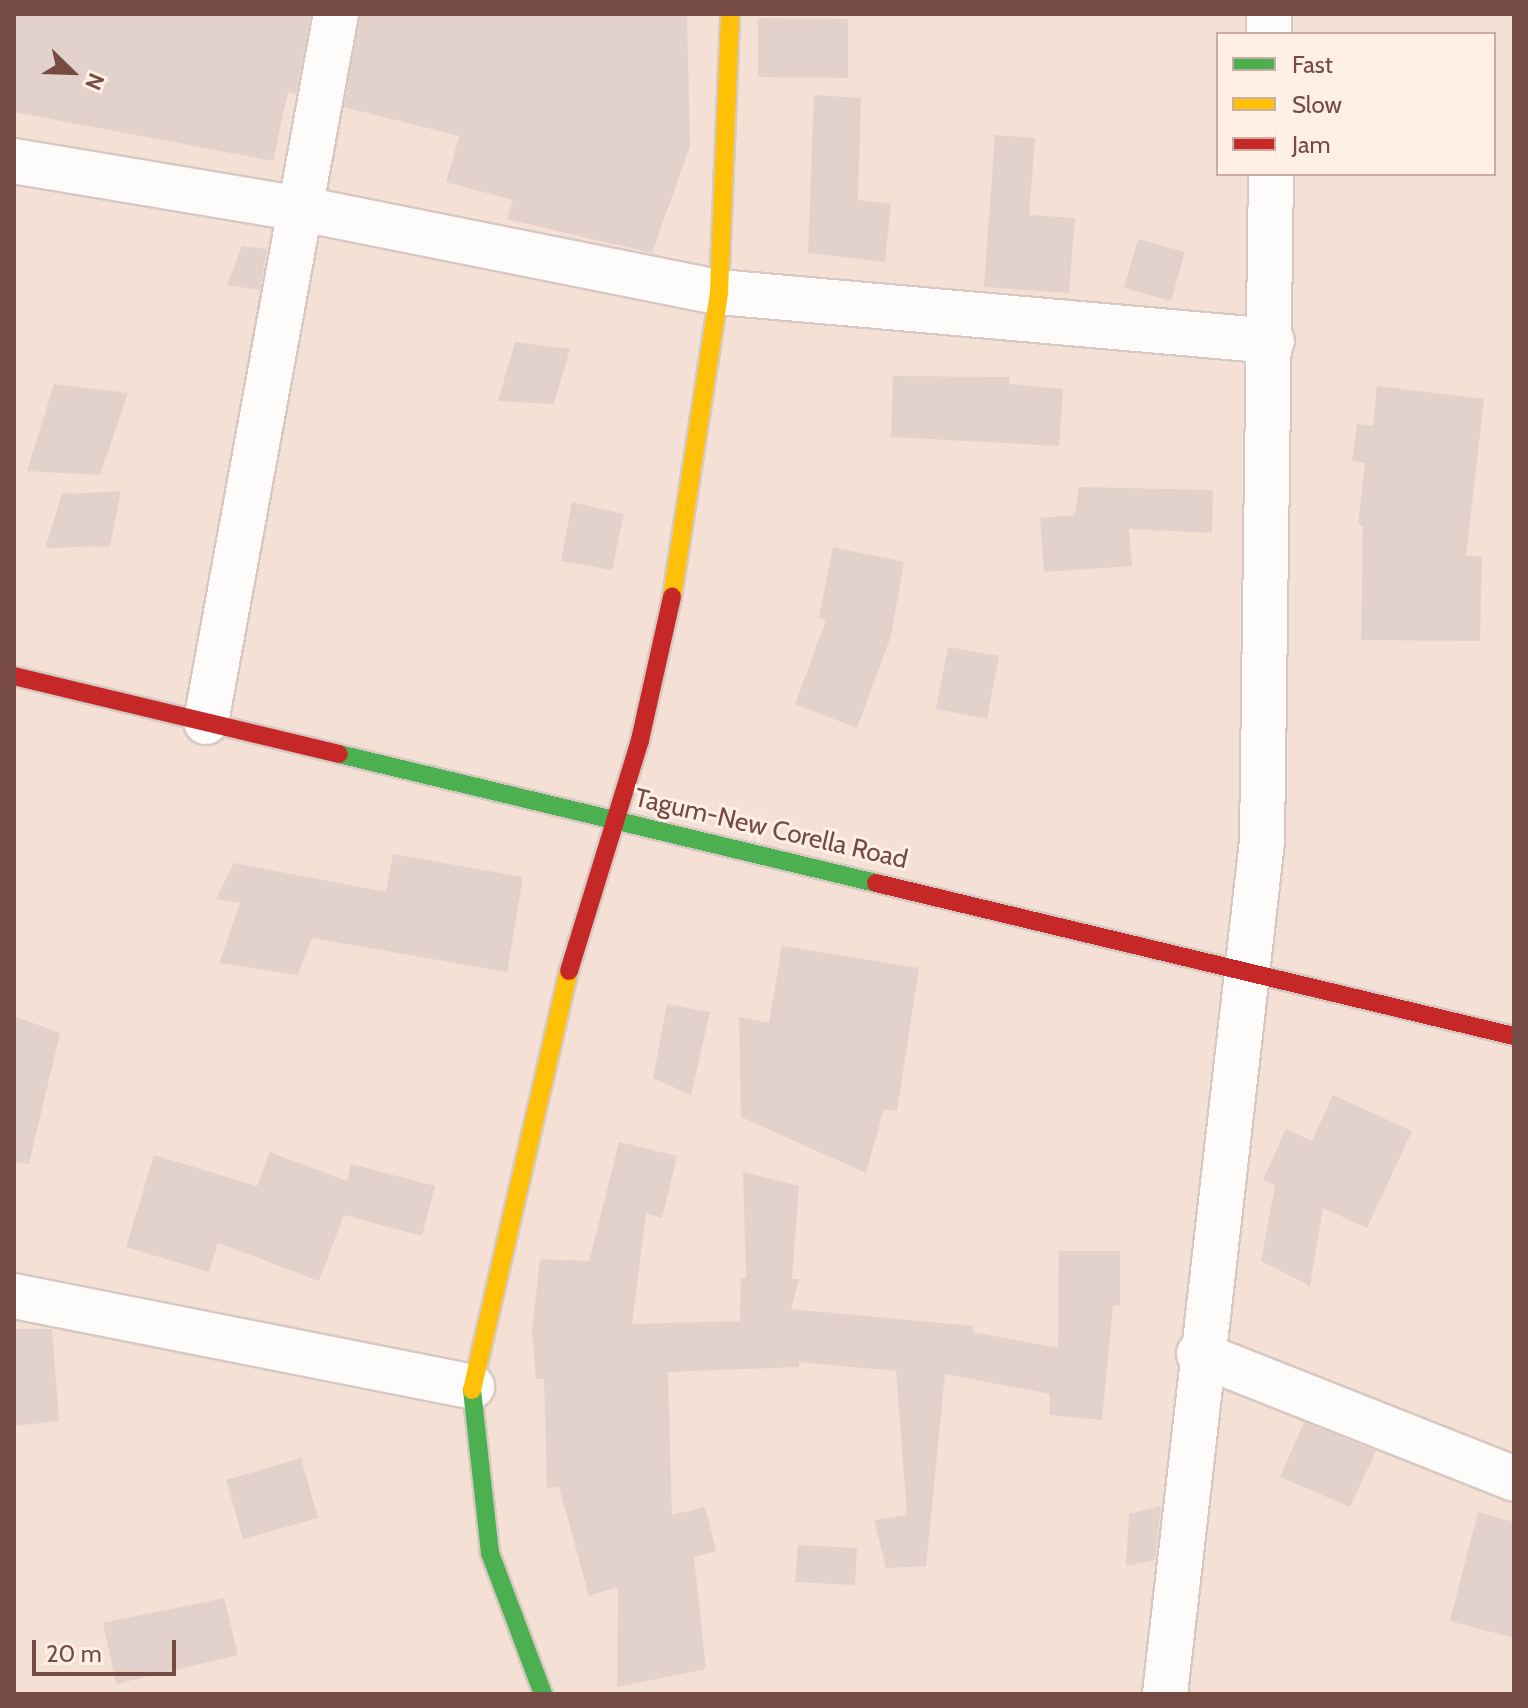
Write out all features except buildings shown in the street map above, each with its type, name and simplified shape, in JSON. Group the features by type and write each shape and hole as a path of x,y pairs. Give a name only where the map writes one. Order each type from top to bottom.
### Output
{"street":[{"path":"206,722 336,14"},
{"path":"543,1694 490,1553 472,1387 553,1024 616,819 670,611 719,292 730,135 730,14"},
{"path":"14,161 302,209 719,292 1272,341"},
{"path":"1165,1694 1199,1354 1252,970 1269,684 1271,176"},
{"name":"Tagum-New Corella Road","path":"14,676 1252,970 1507,1026"},
{"path":"14,1296 472,1387"},
{"path":"1199,1354 1514,1479"}],"shaded area":[{"path":"14,14 1514,14 1514,1694 14,1694"}],"traffic: fast":[{"path":"339,754 876,883"},
{"path":"472,1390 490,1553 543,1694"}],"traffic: slow":[{"path":"672,597 719,292 730,14"},
{"path":"472,1390 569,971"}],"traffic: jam":[{"path":"569,971 640,740 672,597"},
{"path":"14,676 339,754"},
{"path":"876,883 1514,1036"}]}
